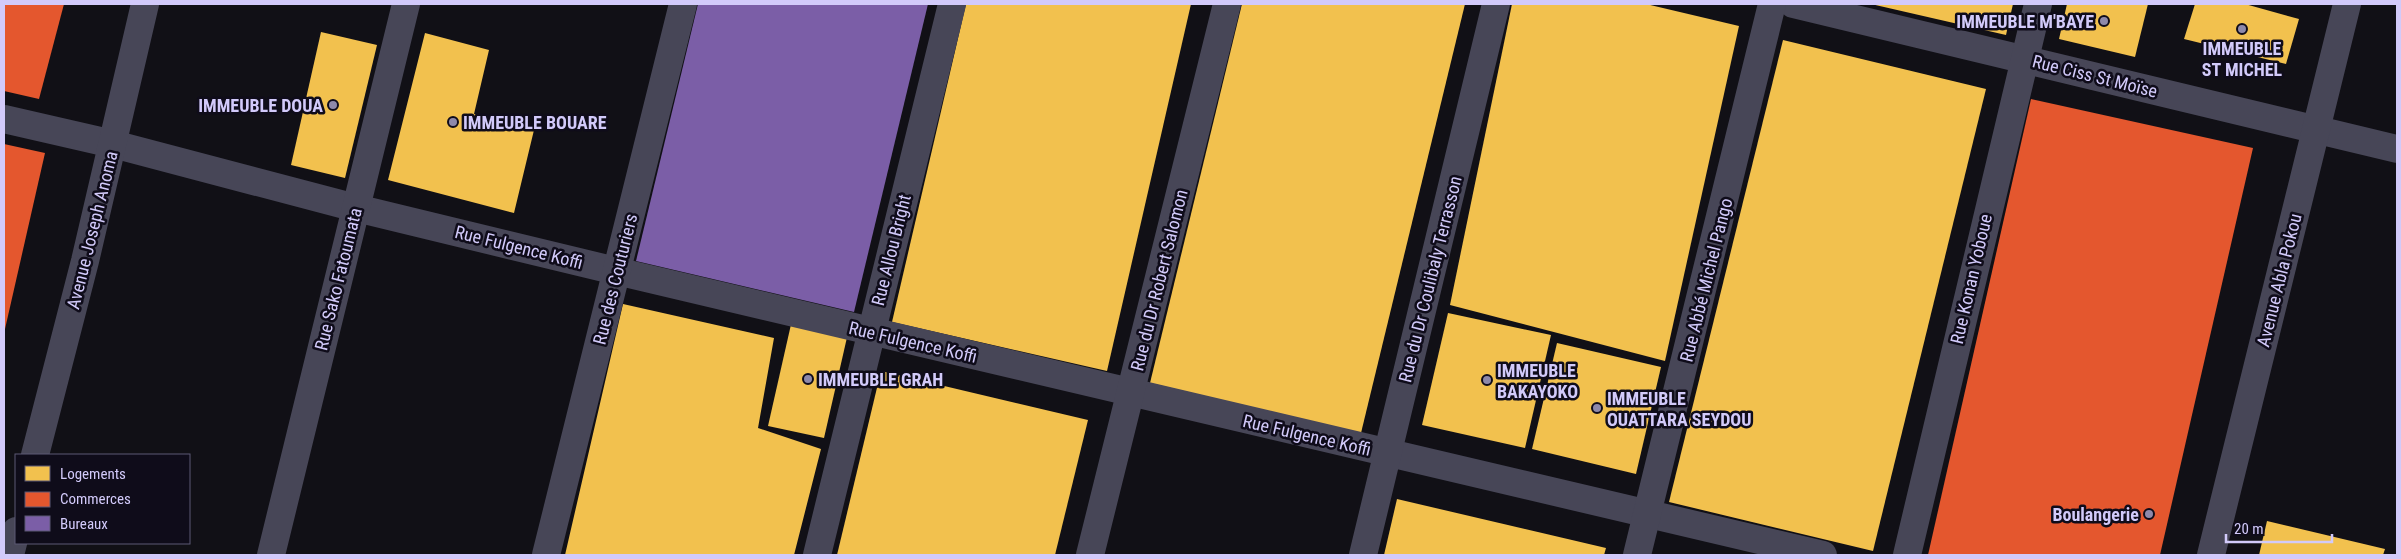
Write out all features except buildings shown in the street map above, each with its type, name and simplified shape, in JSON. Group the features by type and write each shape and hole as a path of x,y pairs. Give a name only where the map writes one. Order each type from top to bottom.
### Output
{"street":[{"name":"Avenue Joseph Anoma","path":"35,454 113,144 145,4"},
{"name":"Rue Sako Fatoumata","path":"271,555 406,4"},
{"name":"Rue des Couturiers","path":"546,555 683,4"},
{"name":"Rue Allou Bright","path":"817,555 870,332 952,4"},
{"name":"Rue du Dr Robert Salomon","path":"1090,555 1132,393 1227,4"},
{"name":"Rue du Dr Coulibaly Terrasson","path":"1363,555 1496,4"},
{"name":"Rue Abbé Michel Pango","path":"1637,555 1649,515 1772,4"},
{"name":"Rue Ciss St Moïse","path":"1794,4 2397,149"},
{"name":"Rue Konan Yoboue","path":"1907,555 2038,4"},
{"name":"Avenue Abla Pokou","path":"2212,555 2346,4"},
{"name":"Rue Fulgence Koffi","path":"4,119 113,144 356,208 870,332 1824,555"},
{"path":"10,555 15,535"}],"place":[{"name":"IMMEUBLE M'BAYE","path":"2104,21"},
{"name":"IMMEUBLE ST MICHEL","path":"2242,29"},
{"name":"IMMEUBLE DOUA","path":"333,105"},
{"name":"IMMEUBLE BOUARE","path":"453,122"},
{"name":"IMMEUBLE GRAH","path":"808,379"},
{"name":"IMMEUBLE BAKAYOKO","path":"1487,380"},
{"name":"IMMEUBLE OUATTARA SEYDOU","path":"1597,408"},
{"name":"Boulangerie","path":"2149,514"}]}
